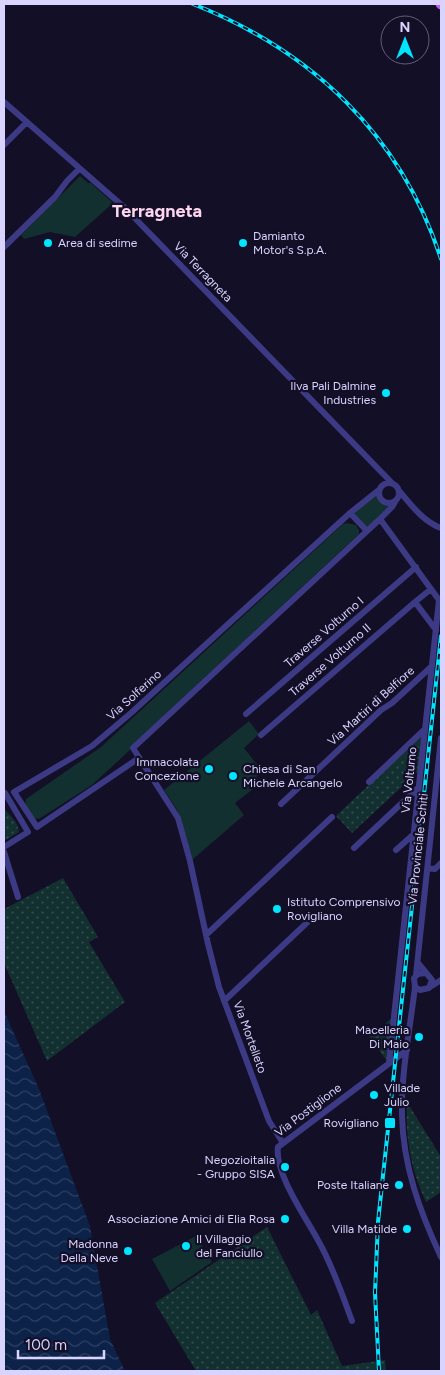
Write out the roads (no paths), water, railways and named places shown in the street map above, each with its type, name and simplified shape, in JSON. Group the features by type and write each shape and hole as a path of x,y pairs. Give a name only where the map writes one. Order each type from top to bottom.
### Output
{"street":[{"name":"Via Terragneta","path":"4,102 125,208 392,483"},
{"path":"4,145 27,122"},
{"path":"4,247 55,197 79,169"},
{"path":"376,467 382,487 379,496 383,501 388,504 396,501 407,501"},
{"path":"382,487 392,483 398,487 407,501 426,520 432,525 441,528"},
{"name":"Via Solferino","path":"139,758 37,827 14,792 92,746 131,714 350,513 382,487"},
{"path":"350,513 367,531 392,507 399,491"},
{"name":"Via Volturno","path":"380,519 439,600 389,1063"},
{"name":"Via Mortelleto","path":"283,1143 269,1121 224,1001 178,818 133,748 367,531"},
{"name":"Traverse Volturno I","path":"246,714 416,567"},
{"name":"Traverse Volturno II","path":"261,735 431,589"},
{"path":"414,602 436,630"},
{"name":"Via Martiri di Belfiore","path":"281,804 381,710 392,703 432,666"},
{"path":"369,782 426,729"},
{"name":"Via Provinciale Schiti","path":"441,738 418,963 414,981 402,1114 406,1153 416,1197 423,1218 441,1257"},
{"path":"4,846 28,832 4,794 10,787"},
{"path":"354,848 419,787"},
{"path":"206,935 332,817"},
{"path":"396,850 414,833"},
{"path":"4,852 18,897"},
{"path":"428,868 435,869 441,863"},
{"path":"224,1001 313,917"},
{"path":"418,963 432,980 430,987"},
{"path":"416,975 420,973 428,974 441,980"},
{"path":"413,1001 423,991 441,980"},
{"path":"415,986 423,991"},
{"name":"Via Postiglione","path":"352,1321 330,1264 282,1171 277,1150 283,1143 407,1050"}],"water":[{"path":"4,1011 39,1089 90,1226 110,1339 125,1371 4,1371"}],"railway":[{"path":"193,4 236,23 276,46 313,73 347,103 376,136 402,173 424,214 441,259"},
{"path":"379,1371 375,1293 378,1222 441,636"}],"place":[{"name":"Area di sedime","path":"48,243"},
{"name":"Damianto Motor's S.p.A.","path":"243,243"},
{"name":"Ilva Pali Dalmine Industries","path":"386,393"},
{"name":"Immacolata Concezione","path":"209,769"},
{"name":"Chiesa di San Michele Arcangelo","path":"233,776"},
{"name":"Istituto Comprensivo Rovigliano","path":"277,909"},
{"name":"Macelleria Di Maio","path":"419,1037"},
{"name":"Villade Julio","path":"374,1095"},
{"name":"Rovigliano","path":"390,1123"},
{"name":"Negozioitalia - Gruppo SISA","path":"285,1167"},
{"name":"Poste Italiane","path":"399,1185"},
{"name":"Associazione Amici di Elia Rosa","path":"285,1219"},
{"name":"Villa Matilde","path":"407,1229"},
{"name":"Il Villaggio del Fanciullo","path":"186,1246"},
{"name":"Madonna Della Neve","path":"128,1251"}],"district":[{"name":"Terragneta","path":"157,211"}]}
